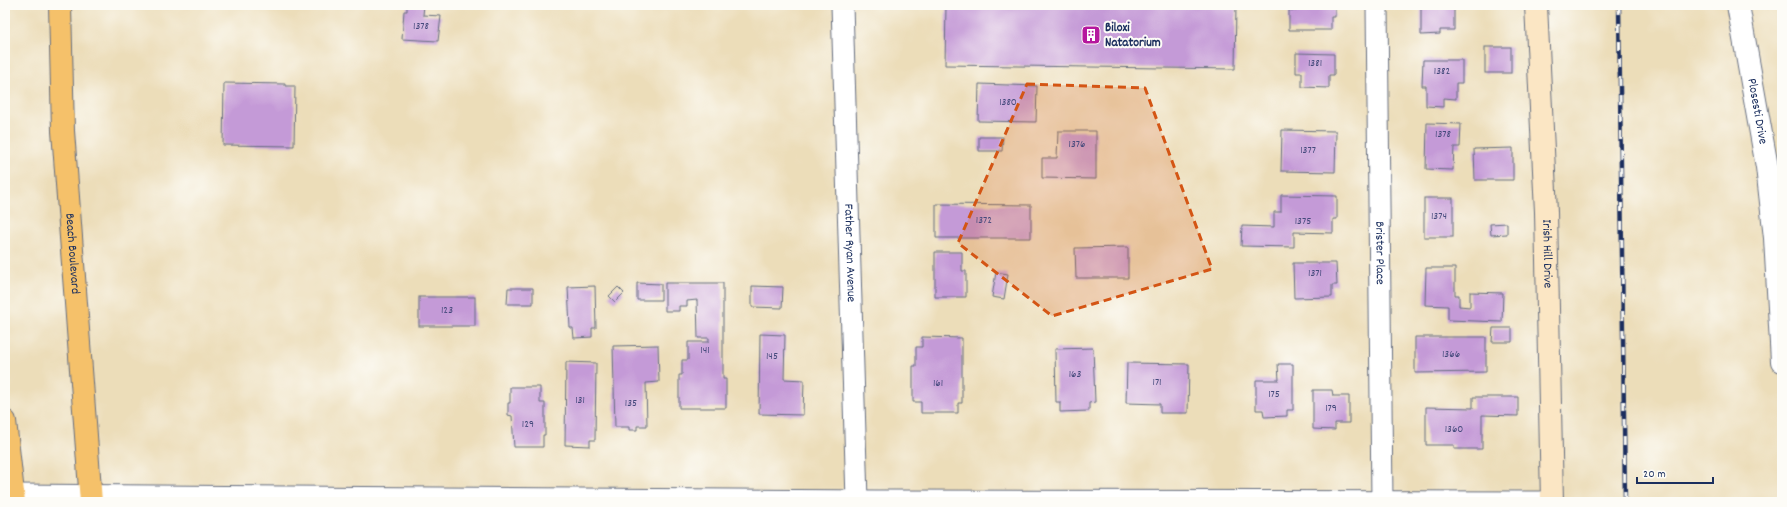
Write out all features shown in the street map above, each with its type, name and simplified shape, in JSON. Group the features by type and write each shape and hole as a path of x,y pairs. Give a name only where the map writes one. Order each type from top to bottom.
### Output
{"main road":[{"name":"Beach Boulevard","path":"60,5 63,132 91,499"},
{"name":"Irish Hill Drive","path":"1536,5 1546,212 1552,502"},
{"path":"5,421 14,498"}],"street":[{"name":"Father Ryan Avenue","path":"842,5 856,501"},
{"name":"Brister Place","path":"1378,5 1382,501"},
{"name":"Plosesti Drive","path":"1738,5 1767,167 1775,238 1782,361"},
{"path":"14,498 1552,502"}],"highlighted area":[{"path":"1027,84 1145,88 1212,269 1052,316 958,243"}],"building":[{"path":"407,5 424,5 423,15 441,16 438,41 402,39 404,11 407,11"},
{"name":"Biloxi Natatorium","path":"946,5 1236,5 1235,69 945,65"},
{"path":"1296,5 1335,5 1335,17 1331,17 1331,30 1289,30 1289,10 1296,11"},
{"path":"1421,5 1454,5 1454,30 1440,30 1440,34 1421,35"},
{"path":"1485,47 1511,47 1511,73 1485,73"},
{"path":"1296,53 1334,54 1334,75 1329,75 1329,88 1302,87 1302,73 1296,73"},
{"path":"1423,60 1462,60 1462,83 1456,83 1456,99 1443,98 1443,107 1426,106 1426,86 1422,86"},
{"path":"224,83 285,84 285,86 295,86 294,146 223,145"},
{"path":"979,84 1037,86 1036,122 978,121"},
{"path":"1427,123 1461,124 1460,147 1454,147 1453,170 1426,169"},
{"path":"1282,130 1336,131 1335,172 1281,171"},
{"path":"1058,131 1096,131 1096,179 1042,178 1042,158 1057,158"},
{"path":"979,137 1003,137 1002,151 979,151"},
{"path":"1513,148 1513,180 1475,180 1474,149"},
{"path":"1281,195 1337,196 1337,219 1333,219 1333,233 1294,232 1294,247 1241,246 1242,226 1274,227 1274,212 1281,212"},
{"path":"1424,198 1453,198 1453,237 1424,237"},
{"path":"936,204 1031,205 1031,238 936,238"},
{"path":"1507,223 1507,234 1491,235 1490,224"},
{"path":"1128,247 1128,278 1076,278 1075,248"},
{"path":"935,252 962,252 962,271 966,271 966,297 935,297"},
{"path":"1293,263 1336,263 1337,285 1332,285 1332,297 1294,298"},
{"path":"1426,268 1455,268 1455,295 1459,295 1459,306 1470,307 1470,292 1503,293 1502,322 1448,320 1448,306 1425,305"},
{"path":"996,272 1008,274 1004,299 992,297"},
{"path":"637,283 661,284 661,300 637,300"},
{"path":"665,283 723,283 723,379 726,379 726,408 679,408 679,375 682,375 682,360 688,360 688,342 709,342 709,338 698,338 697,300 687,301 687,306 679,306 679,311 665,311"},
{"path":"595,286 596,328 592,328 592,337 574,338 573,328 570,328 568,287"},
{"path":"752,286 783,287 782,308 752,307"},
{"path":"618,287 624,293 615,302 609,296"},
{"path":"508,288 533,288 533,304 507,304"},
{"path":"419,297 475,297 475,326 419,326"},
{"path":"1493,328 1512,328 1512,342 1492,342"},
{"path":"760,334 785,335 784,379 804,380 803,415 759,414"},
{"path":"922,337 962,338 962,403 958,403 958,413 921,413 921,402 913,402 913,366 916,366 916,347 922,347"},
{"path":"1415,337 1486,337 1486,372 1415,373"},
{"path":"658,345 659,382 646,383 647,426 637,426 637,430 629,430 629,427 615,427 613,346"},
{"path":"1093,348 1095,402 1089,403 1089,411 1060,412 1060,402 1056,402 1055,349"},
{"path":"566,362 596,363 595,440 590,440 590,446 565,445"},
{"path":"1127,363 1189,364 1188,413 1160,413 1160,404 1126,403"},
{"path":"1278,364 1293,364 1293,410 1287,410 1287,416 1264,417 1263,410 1256,410 1256,380 1279,380"},
{"path":"510,387 540,387 540,403 545,403 545,435 543,435 543,447 514,447 512,416 508,415"},
{"path":"1313,390 1332,390 1333,396 1349,396 1349,423 1335,423 1335,430 1313,429"},
{"path":"1473,397 1518,397 1518,416 1482,415 1482,449 1454,449 1454,445 1426,445 1426,407 1473,408"}],"railway":[{"path":"1619,5 1625,502"}],"place":[{"name":"Biloxi Natatorium","path":"1091,35"}]}
